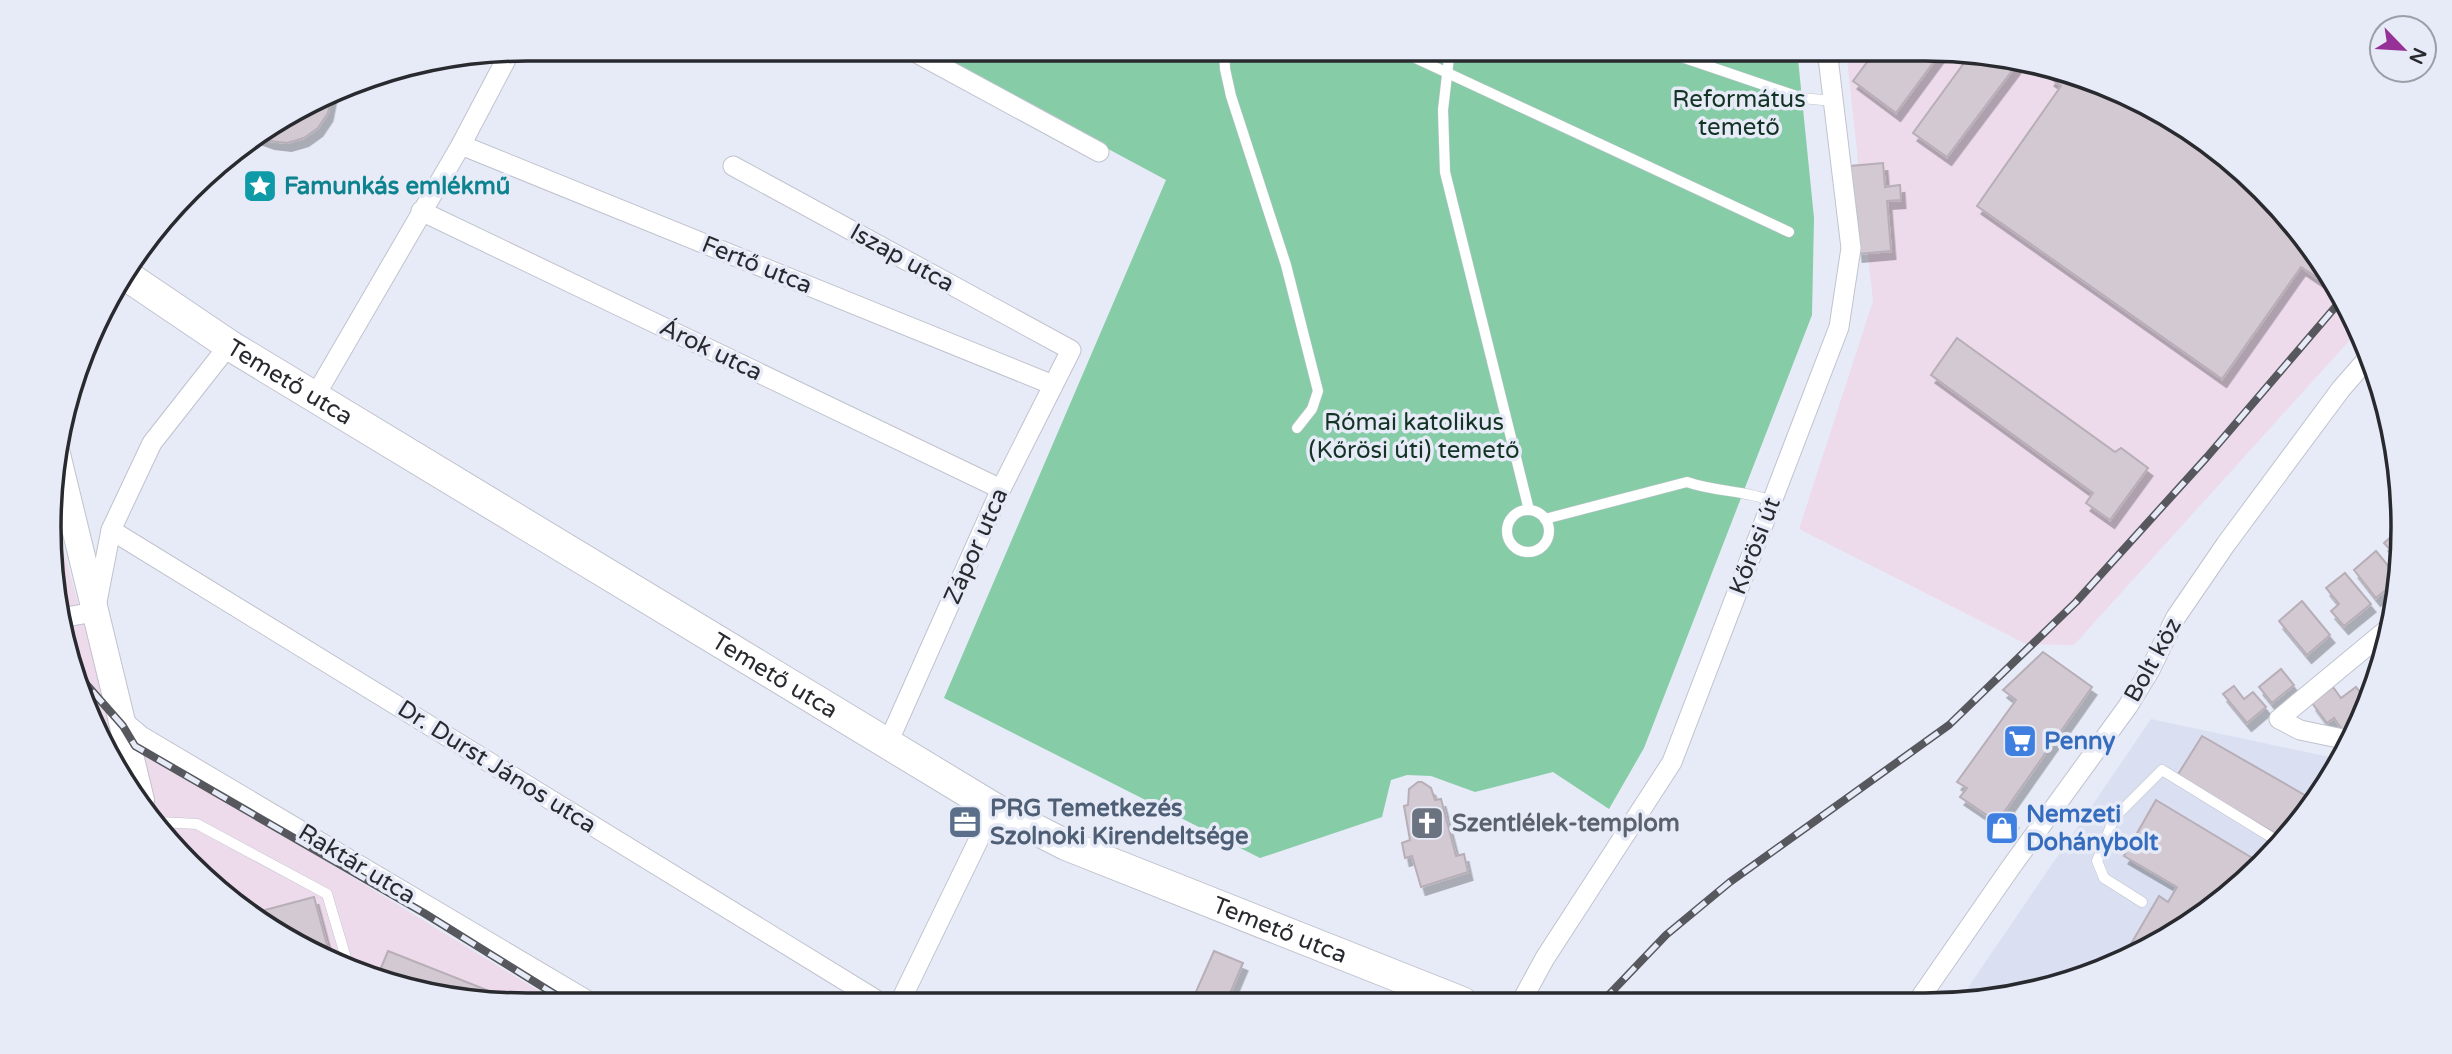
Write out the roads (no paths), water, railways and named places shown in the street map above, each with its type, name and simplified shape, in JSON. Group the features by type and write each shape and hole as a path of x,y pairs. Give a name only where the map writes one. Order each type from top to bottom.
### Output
{"main road":[{"name":"Temető utca","path":"133,280 229,345 995,808 1066,845 1439,993"}],"street":[{"path":"931,61 1099,152"},
{"name":"Kőrösi út","path":"1526,993 1545,958 1672,762 1839,327 1851,248 1829,61"},
{"path":"315,396 461,145 505,62"},
{"name":"Fertő utca","path":"461,145 1053,385"},
{"name":"Iszap utca","path":"733,166 1071,350"},
{"name":"Árok utca","path":"421,211 1002,489"},
{"path":"95,612 111,530 152,443 229,345"},
{"name":"Zápor utca","path":"887,745 1002,489 1071,350"},
{"name":"Bolt köz","path":"1931,993 2011,867 2128,706 2176,617 2226,544 2341,389 2362,366"},
{"path":"64,481 131,772"},
{"name":"Dr. Durst János utca","path":"111,530 865,993"},
{"path":"70,616 95,612"},
{"path":"2340,738 2300,730 2279,719 2377,637"},
{"name":"Raktár utca","path":"121,719 141,736 575,993"},
{"path":"904,993 995,808"}],"lane":[{"path":"1225,61 1231,96 1286,265 1318,391 1312,409 1297,428"},
{"path":"1423,61 1789,232"},
{"path":"1448,61 1443,110 1446,172 1529,510"},
{"path":"1693,61 1802,98 1833,101"},
{"path":"1545,519 1687,482 1756,495 1772,501"},
{"path":"1529,510 1545,519 1549,531 1545,543 1534,550 1518,549 1508,535 1509,522 1517,513 1529,510"},
{"path":"2141,902 2104,878 2097,861 2114,818 2162,770 2272,837"},
{"path":"167,822 197,824 327,894 345,955"}],"railway":[{"path":"1611,993 1666,935 1730,882 1949,725 2076,602 2207,457 2335,307"},
{"path":"91,690 123,726 135,746 424,913 553,993"}],"place":[{"name":"Famunkás emlékmű","path":"260,186"},
{"name":"Penny","path":"2020,741"},
{"name":"PRG Temetkezés Szolnoki Kirendeltsége","path":"965,822"},
{"name":"Szentlélek-templom","path":"1427,823"},
{"name":"Nemzeti Dohánybolt","path":"2002,828"}],"park label":[{"name":"Református temető","path":"1739,113"},
{"name":"Római katolikus (Kőrösi úti) temető","path":"1414,436"}]}
